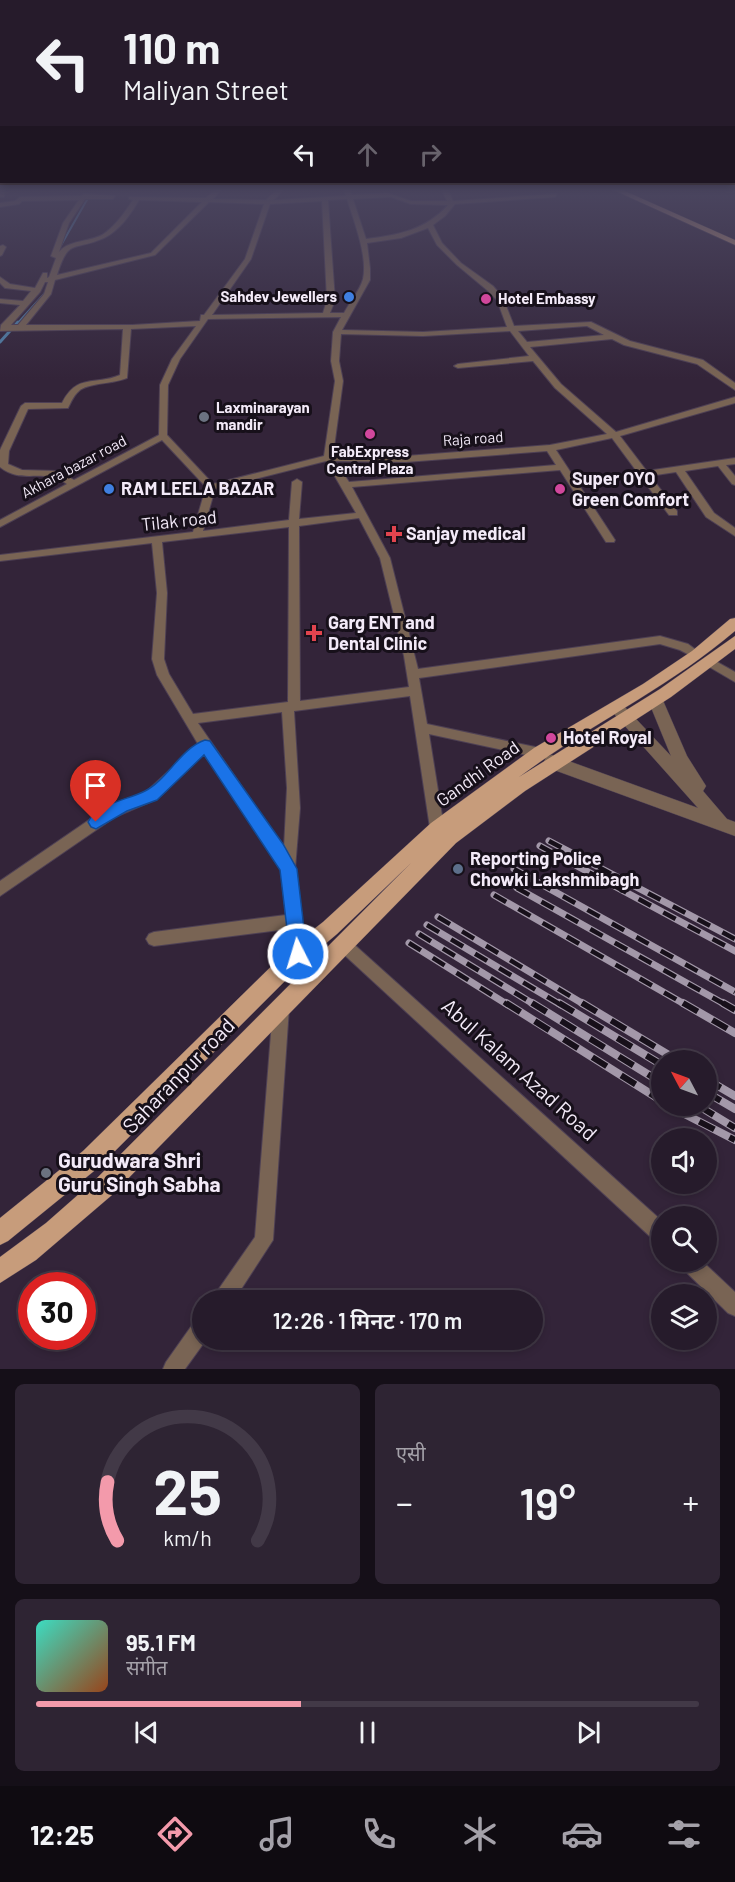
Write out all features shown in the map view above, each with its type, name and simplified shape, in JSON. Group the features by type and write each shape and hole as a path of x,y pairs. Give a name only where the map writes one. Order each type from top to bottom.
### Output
{"main road":[{"name":"Gandhi Road","path":"620,712 656,700 703,658 735,623"},
{"name":"Gandhi Road","path":"267,986 298,954 330,928 437,828 703,658 735,640"},
{"name":"Gandhi Road","path":"281,1004 451,838 546,758"},
{"name":"Saharanpur road","path":"0,1233 91,1159 267,986"},
{"name":"Saharanpur road","path":"0,1271 28,1253 108,1185 281,1004"}],"street":[{"path":"2,329 37,290 54,252"},
{"path":"20,327 47,294 63,252"},
{"path":"42,281 155,252"},
{"path":"197,535 211,495 211,487 163,436 164,385 176,359 248,259 250,252"},
{"path":"326,315 331,300 328,252"},
{"path":"365,252 366,280 344,315 337,332 336,362 339,381 328,458 346,484 385,558 413,674 437,828"},
{"path":"447,252 490,288 500,300 512,329 535,358 558,386 614,435 673,513"},
{"path":"0,279 8,286 37,290"},
{"path":"0,301 25,303"},
{"path":"2,329 127,327 203,320 344,315"},
{"path":"337,332 423,334 588,324 627,343 700,362 735,387"},
{"path":"74,484 57,474 29,474 7,469 3,465 4,451 25,406 64,406 71,391 83,383 118,379 124,376 127,327"},
{"path":"525,345 616,336"},
{"path":"458,366 535,358"},
{"name":"Raja road","path":"211,487 328,458 406,459 550,448 614,435 735,400"},
{"name":"Akhara bazar road","path":"0,524 163,436"},
{"path":"550,448 610,540"},
{"path":"656,472 735,461"},
{"path":"720,463 735,482"},
{"path":"346,484 564,467"},
{"path":"678,468 710,515 735,532"},
{"path":"297,482 294,525 291,706 295,783 293,837 288,869 296,921 298,954"},
{"name":"Tilak road","path":"0,558 294,525 361,515"},
{"path":"157,540 162,593 158,659 163,675 205,746 277,849 288,869"},
{"path":"413,674 660,640 684,647 735,678"},
{"path":"189,719 416,691"},
{"path":"656,700 680,759 729,826"},
{"path":"620,712 729,826"},
{"path":"423,728 546,758 729,826"},
{"path":"0,889 110,813 152,795 205,746"},
{"path":"154,939 296,921"},
{"name":"Abul Kalam Azad Road","path":"343,944 651,1224"},
{"path":"230,1290 264,1240 281,1004"},
{"path":"700,1272 735,1306"},
{"path":"172,1369 192,1342"}],"waterway":[{"path":"17,324 45,293"},
{"path":"0,342 18,322"}],"railway":[{"path":"549,841 735,939"},
{"path":"540,846 735,951"},
{"path":"514,869 735,992"},
{"path":"517,888 726,1005"},
{"path":"494,895 686,1005"},
{"path":"438,917 585,1005"},
{"path":"427,925 561,1005"},
{"path":"419,934 535,1005"},
{"path":"409,943 508,1005"},
{"path":"506,1003 651,1094"},
{"path":"532,1003 651,1076"},
{"path":"559,1003 651,1058"},
{"path":"582,1003 660,1050"},
{"path":"683,1003 735,1033"},
{"path":"723,1003 735,1010"},
{"path":"717,1085 735,1096"},
{"path":"717,1098 735,1109"},
{"path":"688,1116 735,1140"},
{"path":"715,1116 735,1128"}],"place":[{"name":"Sahdev Jewellers","path":"349,297"},
{"name":"Hotel Embassy","path":"486,299"},
{"name":"Laxminarayan mandir","path":"204,417"},
{"name":"FabExpress Central Plaza","path":"370,434"},
{"name":"RAM LEELA BAZAR","path":"109,489"},
{"name":"Super OYO Green Comfort","path":"560,489"},
{"name":"Sanjay medical","path":"394,534"},
{"name":"Garg ENT and Dental Clinic","path":"314,633"},
{"name":"Hotel Royal","path":"551,738"},
{"name":"Reporting Police Chowki Lakshmibagh","path":"458,869"},
{"name":"Gurudwara Shri Guru Singh Sabha","path":"46,1173"}],"route":[{"path":"96,822 122,806 152,795 205,746 277,849 288,869 296,921 298,954"}]}
